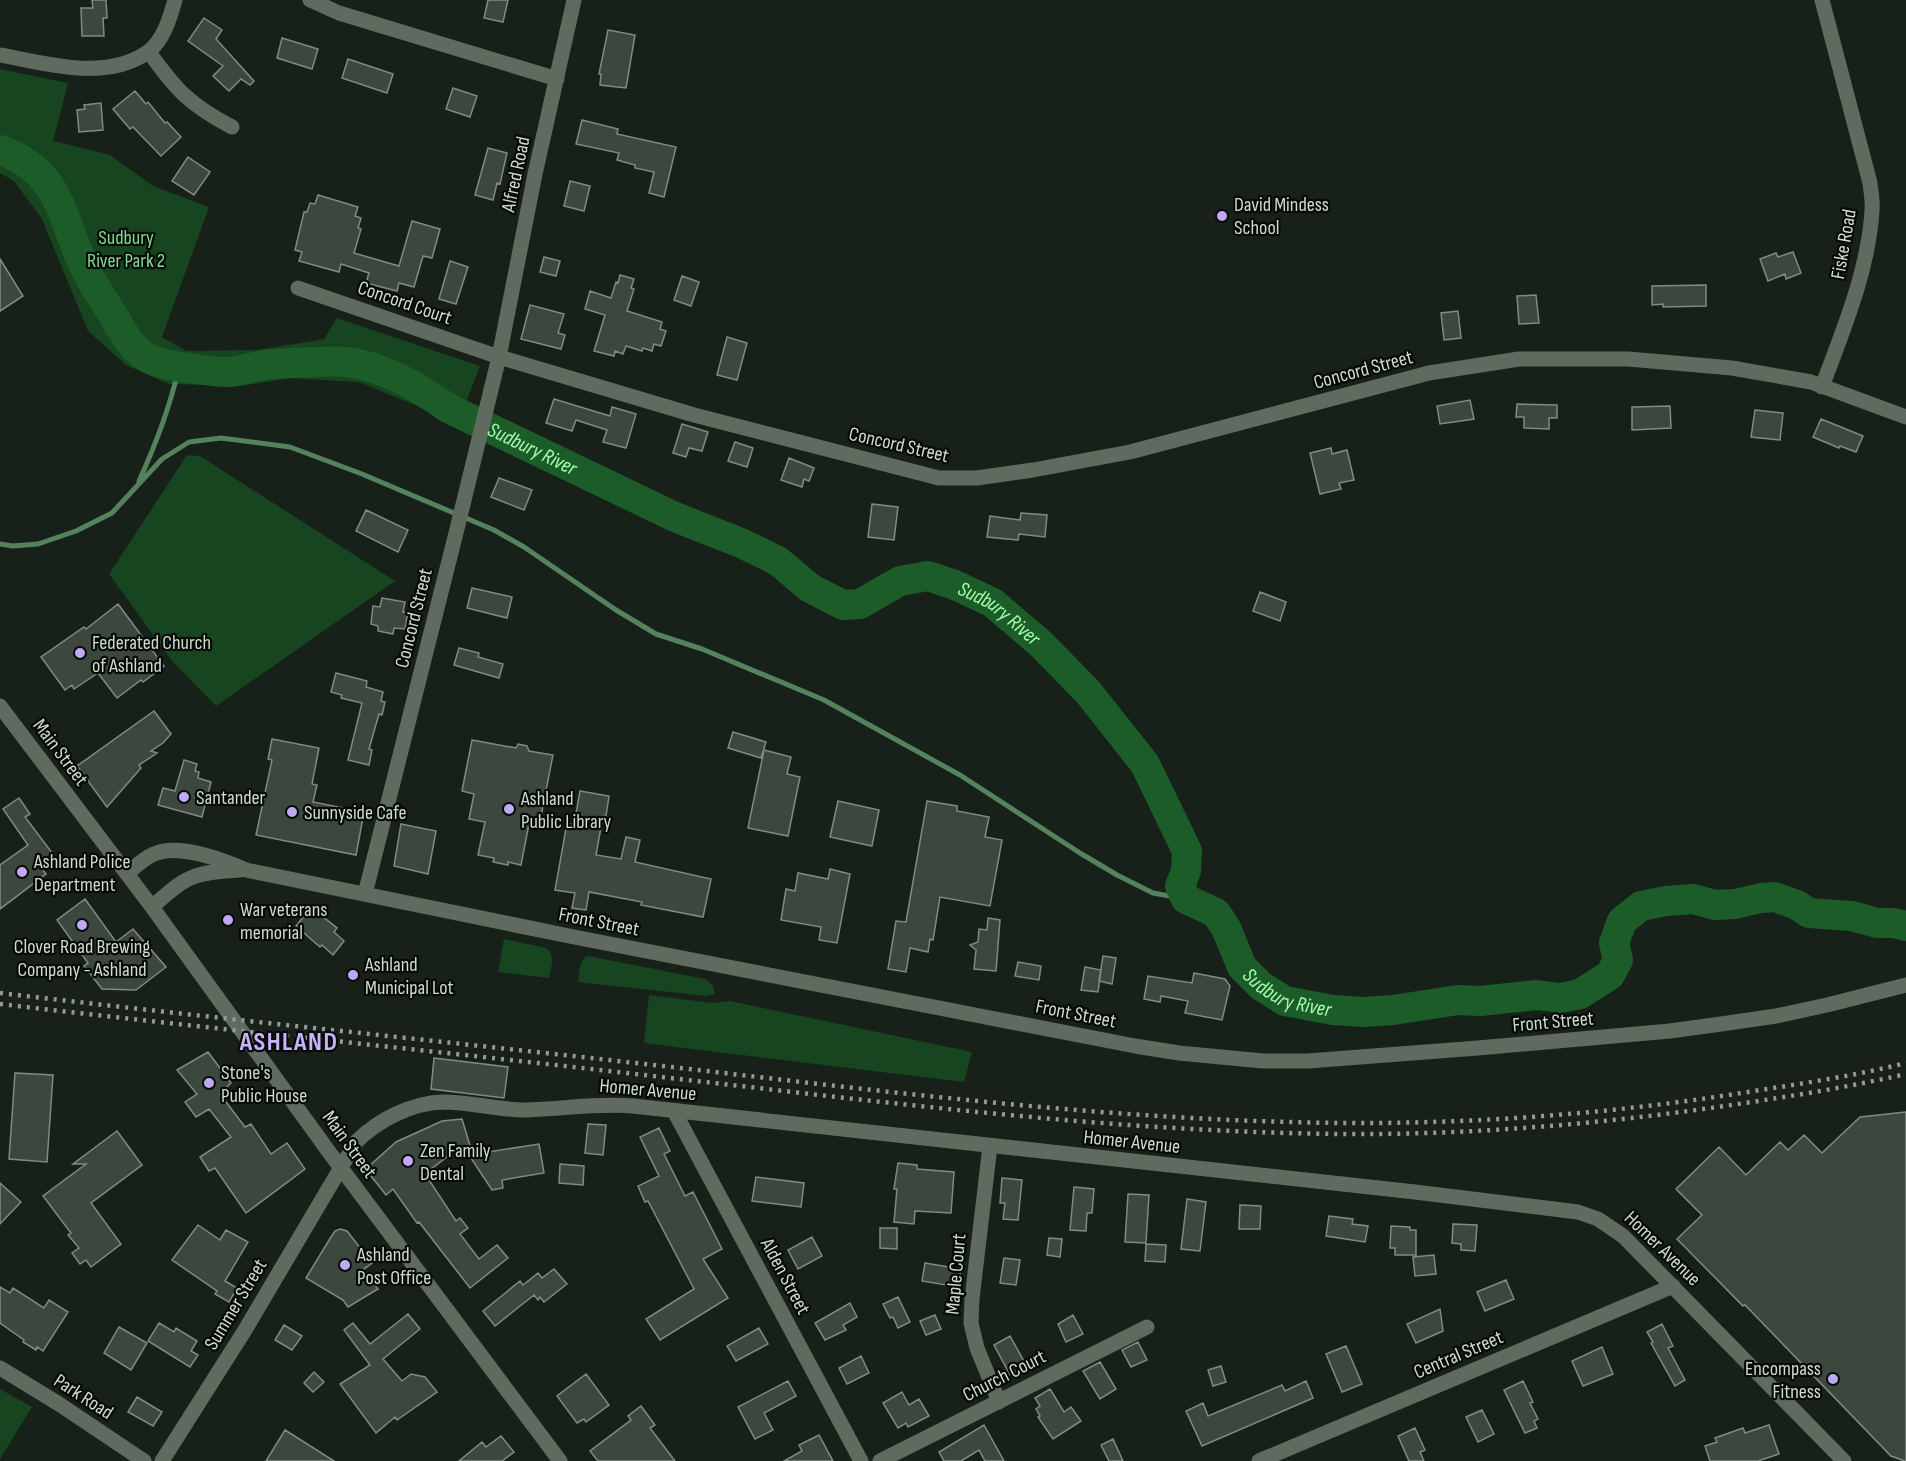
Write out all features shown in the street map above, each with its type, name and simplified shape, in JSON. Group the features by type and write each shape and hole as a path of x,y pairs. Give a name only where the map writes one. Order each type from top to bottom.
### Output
{"street":[{"path":"0,55 78,69 100,69 127,62 149,51 161,36 175,0"},
{"path":"310,0 339,14 557,79"},
{"name":"Alfred Road","path":"499,357 535,174 573,0"},
{"name":"Fiske Road","path":"1822,0 1870,183 1872,208 1869,238 1858,287 1822,387"},
{"path":"149,51 176,88 193,104 232,127"},
{"name":"Concord Court","path":"298,288 499,357"},
{"name":"Concord Street","path":"364,894 458,529 499,357 694,415 939,478 988,476 1033,470 1130,452 1429,373 1519,359 1628,359 1732,368 1811,382 1906,417"},
{"name":"Main Street","path":"0,706 127,873 340,1167 560,1461"},
{"name":"Front Street","path":"127,873 153,854 169,851 216,857 246,870 574,937 1135,1046 1179,1053 1263,1060 1308,1060 1467,1049 1670,1031 1776,1016 1906,985"},
{"name":"Front Street","path":"152,907 176,885 192,877 216,871 246,870"},
{"name":"Homer Avenue","path":"340,1167 356,1142 374,1126 399,1113 433,1103 525,1110 607,1104 1415,1192 1578,1212 1598,1219 1616,1230 1844,1461"},
{"name":"Alden Street","path":"674,1111 861,1461"},
{"name":"Maple Court","path":"990,1146 971,1323 977,1348 999,1402"},
{"name":"Summer Street","path":"162,1461 245,1330 340,1167"},
{"name":"Central Street","path":"1259,1461 1673,1286"},
{"name":"Church Court","path":"880,1461 1147,1327"},
{"name":"Park Road","path":"0,1368 144,1461"}],"green space":[{"name":"Sudbury River Park 2","path":"0,69 68,83 53,141 110,155 153,186 209,207 162,337 186,351 258,350 324,339 337,318 480,366 458,423 359,382 290,378 241,386 169,384 126,365 88,331 42,219 14,181 0,173"},
{"path":"187,455 200,456 395,581 216,706 172,661 109,574"},
{"path":"504,939 546,948 552,958 549,978 498,972"},
{"path":"588,956 705,979 713,986 715,994 706,996 578,982 582,960"},
{"path":"649,995 712,1003 730,1001 972,1052 964,1082 644,1043"},
{"path":"0,1389 32,1407 0,1459"}],"building":[{"path":"92,0 106,0 107,18 103,18 104,36 82,36 81,8 93,8"},
{"path":"488,0 508,0 503,22 484,18"},
{"path":"204,18 222,30 216,39 254,81 250,85 241,79 229,91 213,76 223,66 188,41"},
{"path":"608,30 635,35 626,88 600,85 601,74 599,74"},
{"path":"282,38 318,49 312,69 277,58"},
{"path":"348,59 393,74 387,93 342,78"},
{"path":"453,88 477,96 470,117 446,109"},
{"path":"135,91 181,137 161,156 133,127 130,129 113,109"},
{"path":"101,103 103,130 79,132 77,110 85,109 84,105"},
{"path":"582,120 618,129 617,134 676,147 664,197 649,193 654,172 635,168 635,165 617,160 619,153 576,144"},
{"path":"488,148 507,153 500,184 497,183 493,200 475,195"},
{"path":"188,157 210,172 194,195 172,181"},
{"path":"570,181 590,186 584,211 564,206"},
{"path":"318,195 358,207 355,216 361,218 358,228 361,229 354,253 399,266 412,221 440,229 432,258 423,256 414,287 399,283 397,291 366,283 369,273 341,264 339,272 299,261 302,252 295,250 304,212 307,212 310,203 315,204"},
{"path":"1793,252 1801,273 1786,279 1785,274 1768,281 1760,259 1776,253 1778,257"},
{"path":"544,257 560,261 556,276 540,272"},
{"path":"0,259 23,296 0,311"},
{"path":"450,261 468,267 456,304 439,299"},
{"path":"620,275 634,279 631,288 634,289 627,311 662,322 660,329 666,331 661,346 654,344 652,351 643,348 642,351 626,346 623,354 615,351 614,356 594,351 605,315 585,309 590,291 611,298"},
{"path":"682,276 699,282 691,306 674,300"},
{"path":"1706,285 1706,306 1652,305 1652,286"},
{"path":"1536,295 1539,323 1519,324 1517,296"},
{"path":"530,305 564,314 558,333 565,335 561,349 521,339"},
{"path":"1458,311 1461,338 1444,340 1441,313"},
{"path":"727,337 747,343 737,380 717,375"},
{"path":"554,399 610,416 612,407 636,414 626,448 603,442 607,430 576,420 572,431 546,423"},
{"path":"1470,400 1474,419 1440,424 1437,406"},
{"path":"1517,404 1557,405 1557,418 1549,418 1549,429 1524,428 1524,417 1516,417"},
{"path":"1670,406 1671,428 1632,430 1632,407"},
{"path":"1755,410 1783,413 1780,440 1751,437"},
{"path":"1821,419 1863,436 1856,452 1840,446 1839,448 1813,437"},
{"path":"682,424 708,432 702,451 689,448 686,457 673,453"},
{"path":"735,442 753,448 747,467 728,461"},
{"path":"1331,448 1332,454 1347,450 1354,480 1339,483 1341,489 1320,494 1310,453"},
{"path":"789,458 814,468 809,481 804,479 802,487 781,480"},
{"path":"499,478 532,490 524,510 491,497"},
{"path":"872,504 898,507 894,540 868,537"},
{"path":"366,510 408,530 398,552 356,531"},
{"path":"1021,513 1047,515 1045,537 1019,534 1018,540 987,537 990,516 1020,520"},
{"path":"472,588 512,597 507,618 467,608"},
{"path":"1260,592 1286,602 1280,621 1253,611"},
{"path":"382,598 405,602 403,612 408,612 405,629 394,628 393,634 378,631 378,626 371,624 373,606 380,607"},
{"name":"Federated Church of Ashland","path":"118,604 164,666 117,698 98,673 74,689 72,685 65,690 41,657 84,627 86,629"},
{"path":"459,648 479,653 478,657 503,664 499,678 454,665"},
{"path":"336,673 367,681 366,687 383,692 381,701 385,702 382,715 379,714 369,749 372,750 369,765 348,760 362,703 341,698 342,695 331,692"},
{"path":"154,711 171,734 151,751 157,753 139,765 141,768 107,807 77,766"},
{"path":"733,732 766,742 761,758 728,748"},
{"path":"272,739 319,748 312,784 317,785 313,802 364,812 356,855 256,835 272,760 268,759"},
{"path":"472,740 516,748 518,744 527,746 529,751 553,755 539,826 529,824 521,865 493,862 494,858 478,855 485,822 469,819 474,794 462,791"},
{"path":"764,750 791,757 787,774 800,777 788,836 748,828"},
{"path":"184,760 197,764 195,771 199,772 198,778 211,782 202,817 158,805 163,788 175,791"},
{"path":"580,791 609,796 596,855 621,859 626,837 640,840 635,862 711,879 703,917 589,892 586,910 572,908 575,893 555,890 567,823 574,825"},
{"name":"Ashland Police Department","path":"19,798 30,814 25,817 56,858 42,869 46,874 0,909 0,865 28,845 3,809"},
{"path":"838,801 879,810 872,846 830,837"},
{"path":"927,801 957,806 957,811 989,817 985,837 1002,840 990,906 940,897 933,940 930,939 928,952 910,948 906,972 888,969 896,921 906,922"},
{"path":"401,824 436,831 428,874 394,866"},
{"path":"830,869 850,874 837,943 819,940 821,927 781,920 786,889 795,891 798,873 828,879"},
{"path":"85,899 116,942 133,929 166,967 136,990 102,989 84,966 88,963 57,920"},
{"path":"313,909 337,928 334,932 344,941 333,955 296,926 309,910"},
{"path":"988,918 1000,920 996,971 974,969 976,950 970,945 978,942 979,929 987,930"},
{"path":"1103,956 1116,958 1112,984 1099,981"},
{"path":"1018,962 1041,966 1039,980 1015,976"},
{"path":"1085,967 1101,970 1098,992 1081,990"},
{"path":"1194,973 1225,979 1230,986 1222,1020 1185,1013 1188,1001 1161,996 1160,1002 1144,999 1148,976 1192,983"},
{"path":"208,1052 231,1083 220,1094 245,1127 251,1124 271,1154 287,1143 305,1169 246,1213 215,1168 209,1171 200,1157 231,1137 209,1109 196,1117 185,1102 197,1094 177,1070"},
{"path":"434,1058 508,1067 504,1098 431,1089"},
{"path":"15,1073 53,1075 47,1162 9,1159"},
{"path":"1906,1112 1905,1461 1891,1456 1745,1305 1743,1306 1677,1239 1702,1215 1676,1189 1719,1147 1746,1175 1780,1142 1788,1150 1804,1135 1822,1153 1860,1117"},
{"path":"462,1119 471,1149 463,1155 457,1149 425,1174 456,1221 460,1218 468,1228 460,1234 479,1259 497,1245 508,1258 470,1288 419,1222 417,1223 393,1189 386,1195 367,1168 396,1142 442,1121"},
{"path":"588,1124 606,1125 603,1155 585,1153"},
{"path":"659,1128 670,1151 664,1154 685,1196 693,1192 722,1249 703,1259 728,1298 660,1340 646,1319 694,1289 638,1186 659,1176 640,1137"},
{"path":"117,1131 142,1165 91,1203 121,1244 91,1267 86,1260 80,1264 72,1253 79,1248 68,1235 71,1233 43,1196 86,1164 73,1164"},
{"path":"539,1144 544,1173 502,1180 503,1188 492,1190 469,1155"},
{"path":"898,1163 917,1165 917,1169 954,1172 951,1213 915,1211 914,1224 894,1222 897,1189 894,1189"},
{"path":"560,1164 584,1166 583,1185 559,1183"},
{"path":"756,1177 804,1183 801,1207 752,1201"},
{"path":"1002,1178 1022,1180 1018,1220 1003,1219 1005,1203 1000,1203"},
{"path":"0,1183 21,1202 0,1224"},
{"path":"1074,1187 1094,1189 1092,1213 1087,1213 1086,1231 1070,1230"},
{"path":"1128,1194 1149,1195 1146,1243 1125,1242"},
{"path":"1187,1199 1206,1202 1200,1251 1181,1249"},
{"path":"1240,1205 1261,1206 1260,1229 1239,1229"},
{"path":"1329,1216 1353,1219 1352,1224 1368,1226 1365,1242 1326,1236"},
{"path":"1453,1224 1477,1225 1475,1251 1461,1250 1461,1244 1452,1243"},
{"path":"198,1225 220,1240 226,1230 248,1242 225,1281 237,1288 229,1302 215,1294 217,1291 172,1260"},
{"path":"1391,1226 1410,1227 1410,1230 1416,1230 1416,1255 1395,1255 1395,1248 1390,1248"},
{"path":"880,1228 897,1228 897,1249 880,1248"},
{"path":"340,1229 347,1231 372,1263 363,1270 378,1289 348,1307 343,1300 306,1278 335,1231"},
{"path":"812,1237 822,1256 798,1269 788,1250"},
{"path":"1049,1238 1062,1239 1060,1257 1047,1255"},
{"path":"1146,1244 1166,1245 1165,1262 1145,1261"},
{"path":"1434,1255 1436,1274 1415,1276 1413,1257"},
{"path":"1004,1258 1020,1260 1016,1285 1000,1283"},
{"path":"925,1263 961,1269 958,1287 922,1281"},
{"path":"554,1269 567,1284 544,1302 540,1297 538,1300 534,1295 495,1326 483,1311 520,1281 523,1285 538,1273 542,1278"},
{"path":"1506,1280 1514,1299 1485,1311 1477,1292"},
{"path":"0,1287 10,1293 13,1288 44,1308 49,1300 68,1312 43,1351 37,1347 36,1350 23,1342 24,1340 0,1323"},
{"path":"898,1297 910,1322 898,1328 883,1304"},
{"path":"850,1303 857,1317 843,1325 846,1330 825,1340 815,1323"},
{"path":"1440,1309 1443,1331 1416,1343 1407,1324"},
{"path":"408,1314 420,1329 383,1359 402,1381 411,1374 425,1377 437,1392 397,1420 395,1417 376,1433 340,1384 370,1365 344,1330 353,1323 370,1344"},
{"path":"935,1315 941,1329 926,1335 920,1321"},
{"path":"1073,1315 1083,1334 1066,1342 1058,1324"},
{"path":"159,1323 174,1332 176,1328 197,1341 191,1351 198,1355 190,1367 148,1341"},
{"path":"1662,1324 1673,1346 1668,1348 1685,1380 1675,1386 1647,1332"},
{"path":"284,1325 302,1336 292,1350 275,1340"},
{"path":"119,1327 147,1343 131,1370 104,1353"},
{"path":"759,1328 768,1344 736,1361 727,1346"},
{"path":"1010,1336 1026,1365 1010,1375 994,1345"},
{"path":"1138,1342 1147,1360 1131,1367 1122,1350"},
{"path":"1346,1346 1362,1384 1342,1392 1326,1354"},
{"path":"1602,1347 1613,1374 1583,1386 1572,1361"},
{"path":"861,1356 869,1373 847,1384 839,1368"},
{"path":"1100,1362 1116,1389 1100,1399 1083,1371"},
{"path":"1221,1366 1226,1382 1213,1386 1208,1370"},
{"path":"314,1372 324,1382 313,1392 304,1383"},
{"path":"586,1374 609,1405 586,1422 584,1419 577,1423 557,1396"},
{"path":"788,1381 796,1396 764,1413 773,1430 755,1439 738,1407"},
{"path":"1306,1381 1313,1398 1202,1446 1186,1411 1203,1403 1208,1416 1282,1385 1285,1391"},
{"path":"1523,1381 1538,1419 1534,1421 1537,1428 1525,1433 1504,1390"},
{"path":"1050,1389 1064,1412 1071,1407 1081,1421 1053,1439 1038,1417 1040,1416 1036,1409 1040,1406 1035,1398"},
{"path":"902,1392 909,1405 919,1399 929,1416 908,1427 906,1423 898,1428 883,1403"},
{"path":"137,1397 162,1412 153,1426 128,1412"},
{"path":"641,1406 655,1425 650,1428 675,1461 598,1461 590,1451 631,1420 628,1416"},
{"path":"1482,1410 1494,1434 1478,1442 1466,1417"},
{"path":"984,1425 1004,1461 985,1461 979,1450 961,1461 944,1461 939,1452"},
{"path":"1769,1425 1779,1454 1758,1461 1710,1461 1705,1446 1717,1442 1715,1438 1743,1428 1745,1433"},
{"path":"1415,1428 1425,1450 1420,1452 1424,1461 1409,1461 1398,1436"},
{"path":"285,1430 334,1461 266,1461"},
{"path":"819,1435 833,1461 784,1461 802,1451 799,1445"},
{"path":"501,1436 514,1452 502,1461 459,1461 482,1442 486,1447"},
{"path":"1113,1439 1123,1461 1109,1461 1101,1445"}],"waterway":[{"name":"Sudbury River","path":"0,150 20,159 47,183 56,197 94,286 121,330 145,357 178,366 228,372 264,365 318,362 360,364 412,385 448,408 675,517 741,543 778,561 810,588 843,605 860,604 900,581 928,576 955,585 993,603 1041,644 1088,692 1145,764 1187,851 1186,871 1180,886 1186,899 1216,913 1226,928 1242,967 1261,986 1285,1001 1333,1010 1363,1012 1458,1000 1480,1001 1537,995 1560,998 1580,994 1610,975 1618,960 1614,943 1622,921 1641,906 1666,901 1693,899 1715,905 1775,897 1797,905 1809,913 1852,916 1877,923 1906,926"},
{"path":"139,481 162,425 179,367"},
{"path":"0,544 13,546 38,544 76,531 112,513 162,459 189,442 221,438 290,447 362,474 494,530 524,547 616,610 656,634 702,649 824,700 960,775 1117,875 1153,893 1186,899"}],"railway":[{"path":"0,993 933,1097 1097,1112 1260,1121 1441,1122 1589,1112 1735,1094 1842,1077 1906,1063"},
{"path":"0,1004 1005,1115 1258,1132 1393,1134 1494,1130 1595,1122 1745,1103 1906,1074"}],"place":[{"name":"David Mindess School","path":"1222,216"},
{"name":"Federated Church of Ashland","path":"80,653"},
{"name":"Santander","path":"184,797"},
{"name":"Ashland Public Library","path":"509,809"},
{"name":"Sunnyside Cafe","path":"292,812"},
{"name":"Ashland Police Department","path":"22,872"},
{"name":"War veterans memorial","path":"228,920"},
{"name":"Clover Road Brewing Company - Ashland","path":"82,925"},
{"name":"Ashland Municipal Lot","path":"353,975"},
{"name":"Stone's Public House","path":"209,1083"},
{"name":"Zen Family Dental","path":"408,1161"},
{"name":"Ashland Post Office","path":"345,1265"},
{"name":"Encompass Fitness","path":"1833,1379"}],"district":[{"name":"ASHLAND","path":"289,1041"}]}
